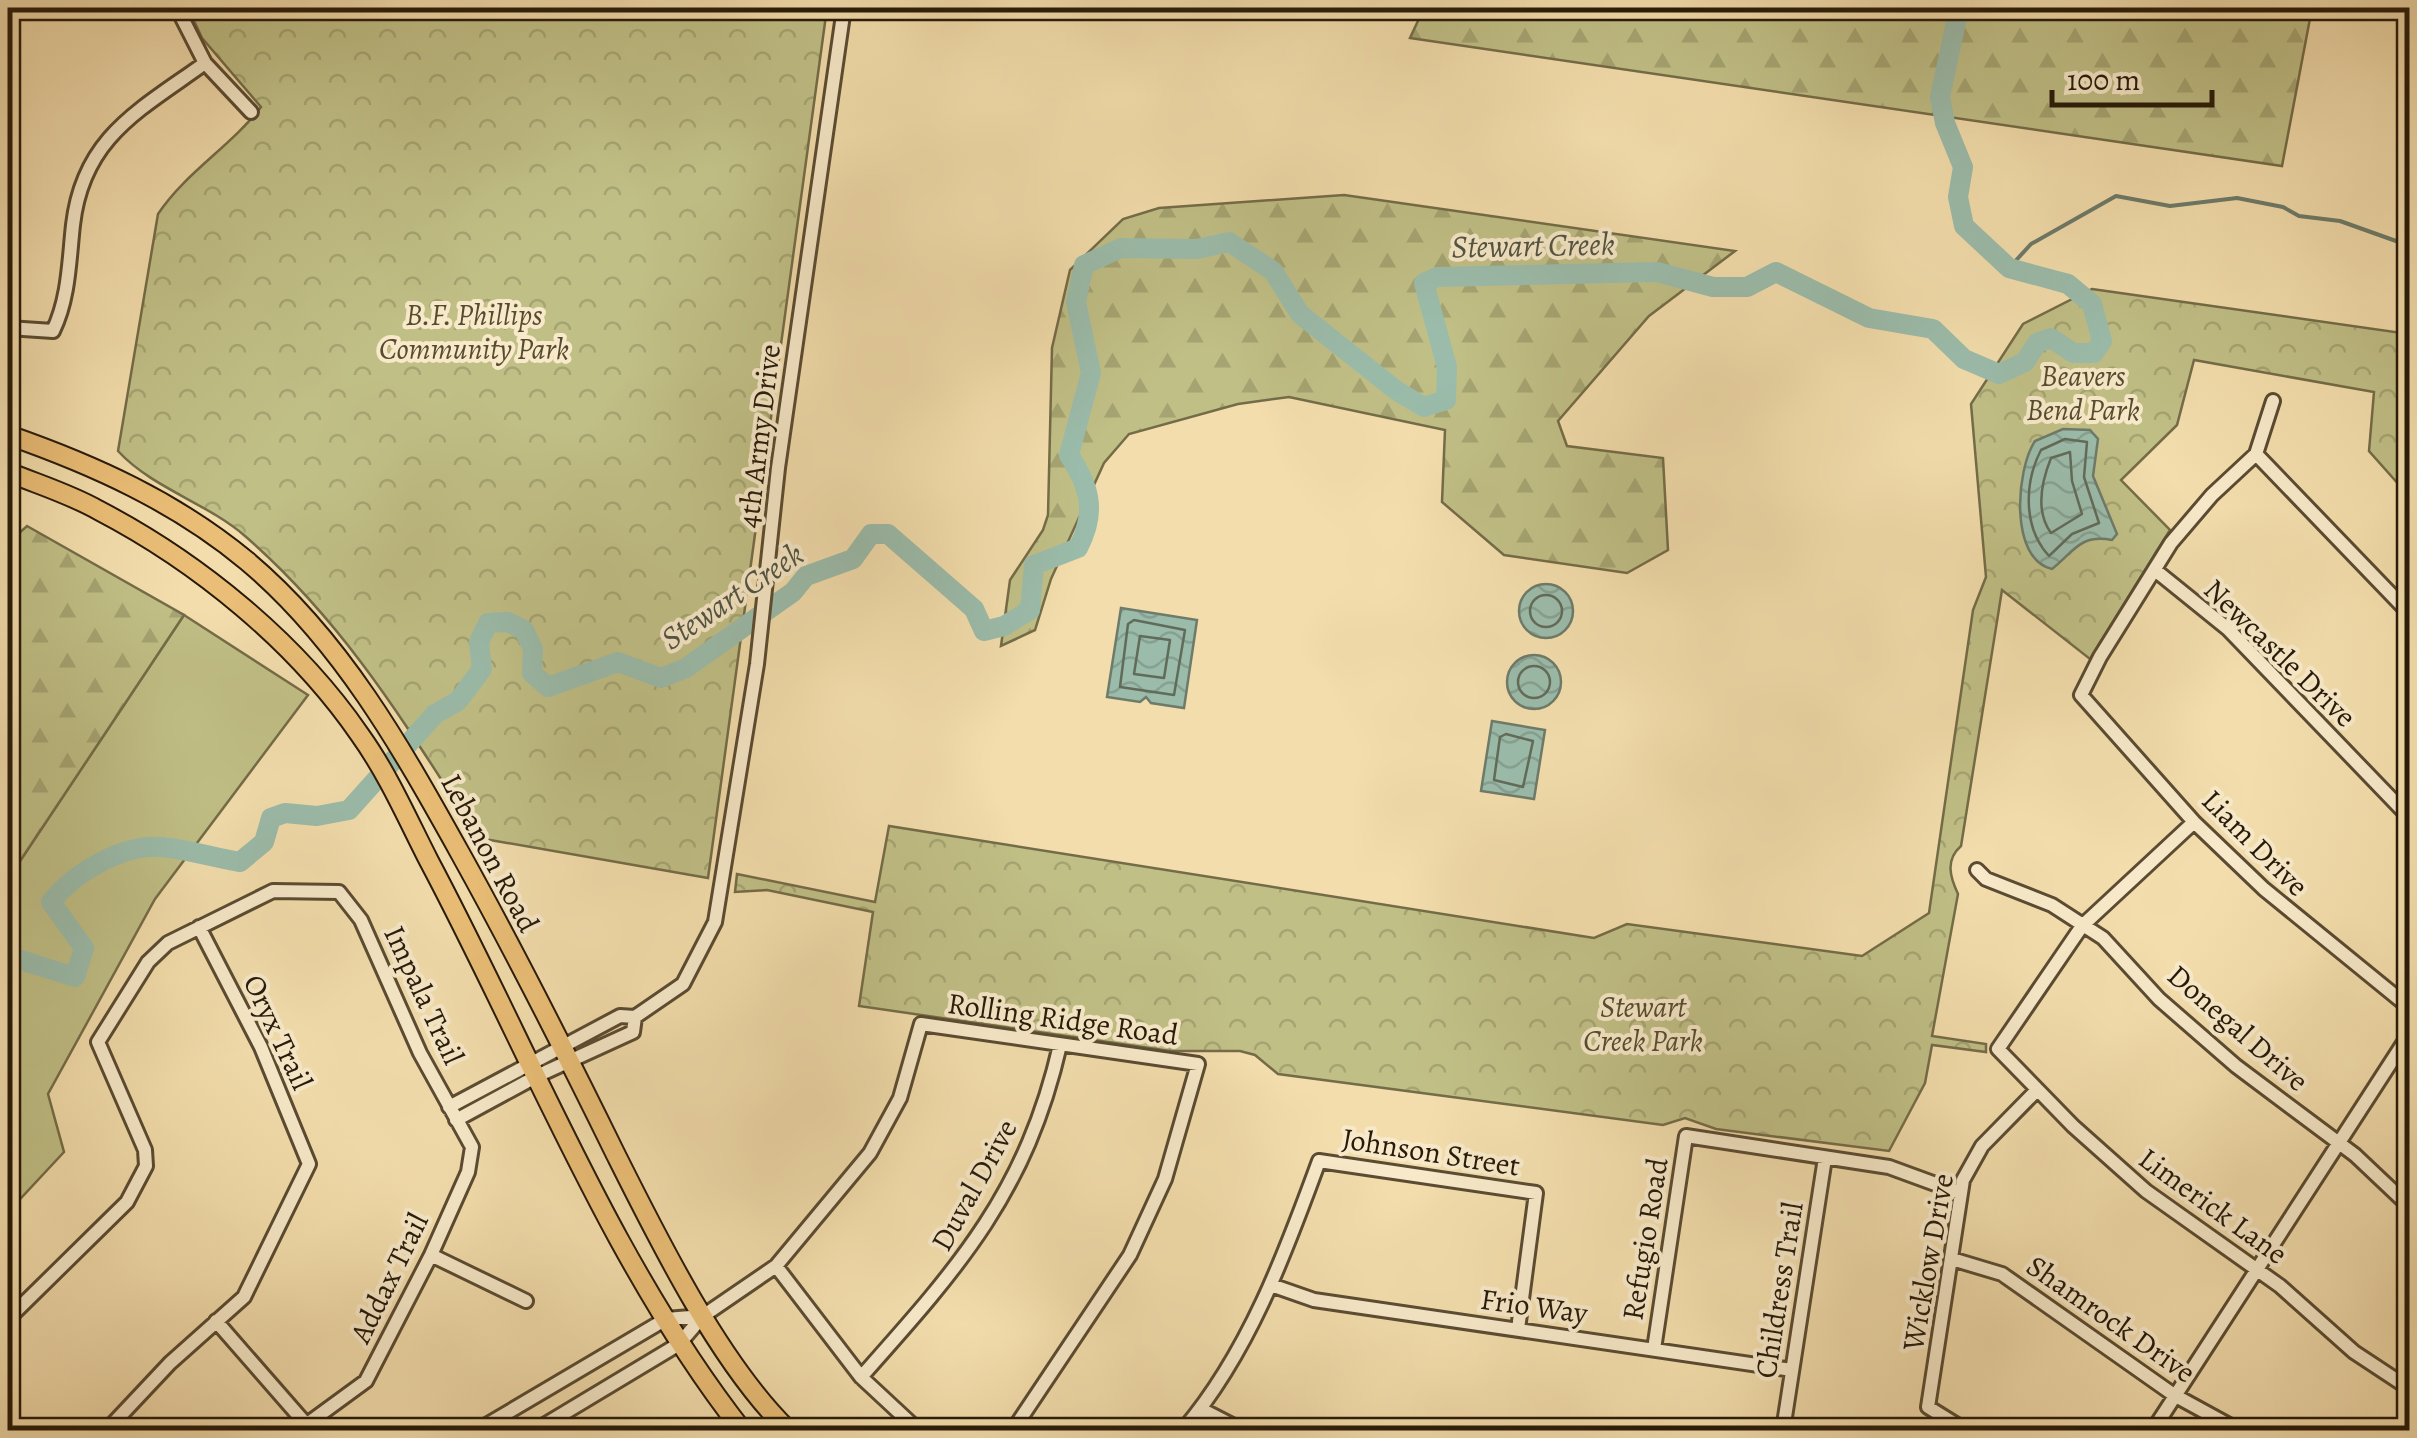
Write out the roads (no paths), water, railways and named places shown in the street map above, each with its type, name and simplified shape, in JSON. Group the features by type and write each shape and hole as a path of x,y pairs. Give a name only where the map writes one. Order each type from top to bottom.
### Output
{"main road":[{"name":"Lebanon Road","path":"8,435 118,477 205,530 248,562 310,623 345,666 389,727 456,846 654,1230 747,1381 788,1430"},
{"name":"Lebanon Road","path":"8,472 94,507 187,565 224,592 322,687 377,761 666,1320 742,1430"}],"street":[{"path":"176,8 205,63 251,112"},
{"name":"4th Army Drive","path":"456,1120 566,1053 633,1032 636,1017 683,984 709,938 724,876 746,737 844,8"},
{"path":"8,328 53,331 63,310 81,184 92,161 126,118 205,63"},
{"path":"2155,570 2190,518 2256,454 2273,401"},
{"path":"2256,454 2410,614"},
{"name":"Liam Drive","path":"2155,570 2081,695 2194,822 2304,926 2410,1008"},
{"name":"Newcastle Drive","path":"2155,570 2228,629 2410,818"},
{"path":"2082,926 2194,822"},
{"name":"Donegal Drive","path":"1977,870 1986,879 2064,911 2103,938 2159,999 2410,1207"},
{"name":"Impala Trail","path":"199,926 273,891 342,894 362,920 456,1120"},
{"path":"8,1320 127,1202 147,1163 98,1046 102,1030 150,958 199,926"},
{"name":"Oryx Trail","path":"199,926 261,1047 309,1160 246,1294 216,1320"},
{"name":"Limerick Lane","path":"2082,926 1998,1049 2134,1181 2296,1299 2354,1352 2410,1389"},
{"name":"Rolling Ridge Road","path":"776,1266 870,1153 900,1098 922,1024 1198,1064 1170,1165 1130,1255 1012,1430"},
{"path":"2152,1430 2410,1033"},
{"name":"Duval Drive","path":"861,1377 980,1238 1024,1158 1050,1090 1060,1045"},
{"name":"4th Army Drive","path":"449,1106 536,1069"},
{"name":"Wicklow Drive","path":"1965,1430 1928,1407 1960,1193 1982,1146 2036,1090"},
{"name":"Addax Trail","path":"302,1427 366,1381 431,1255 468,1172 472,1147 456,1120"},
{"name":"Refugio Road","path":"1654,1349 1686,1136 1825,1158"},
{"path":"1825,1158 1906,1171 1960,1193"},
{"name":"Childress Trail","path":"1784,1430 1825,1158"},
{"name":"Johnson Street","path":"1271,1285 1319,1161 1536,1193 1518,1329"},
{"path":"431,1255 526,1301"},
{"name":"Shamrock Drive","path":"1952,1259 1989,1267 2012,1280 2174,1395 2238,1430"},
{"path":"536,1430 680,1344 704,1316 776,1266 861,1377 918,1430"},
{"path":"1183,1430 1201,1409 1271,1285"},
{"name":"Frio Way","path":"1271,1285 1314,1300 1792,1370"},
{"path":"478,1430 666,1320 704,1316"},
{"path":"107,1430 216,1320 302,1427"},
{"path":"1201,1409 1218,1420 1258,1430"}],"water":[{"path":"2063,429 2090,430 2098,439 2093,476 2117,534 2112,540 2084,542 2052,569 2038,562 2029,549 2020,512 2021,492 2035,441"},
{"path":"1546,584 1565,592 1573,611 1565,630 1546,638 1527,630 1519,611 1527,592"},
{"path":"1121,608 1197,620 1184,708 1151,703 1146,697 1140,702 1107,697"},
{"path":"1534,655 1553,663 1561,682 1553,701 1534,709 1515,701 1507,682 1515,663"},
{"path":"1492,721 1545,730 1534,799 1481,791"}],"waterway":[{"name":"Stewart Creek","path":"8,956 75,977 84,948 51,902 72,881 115,855 161,847 240,862 264,842 271,818 285,813 317,816 349,810 435,714 458,701 482,669 479,642 488,623 508,622 524,630 533,649 532,673 548,687 618,662 661,678 686,668 793,592 806,576 853,559 871,534 888,534 974,609 984,631 1004,626 1030,610 1034,565 1078,548 1088,523 1086,489 1069,455 1091,373 1076,302 1084,265 1121,248 1197,249 1229,242 1273,271 1300,314 1397,391 1424,407 1446,400 1447,367 1424,283 1437,277 1657,272 1713,287 1747,287 1776,272 1869,318 1933,329 1964,359 1999,374 2025,362 2037,343 2051,338 2073,353 2094,353 2102,341 2092,304 2068,284 2009,268 1964,226 1958,197 1963,167 1945,123 1940,97 1959,8"},
{"path":"2009,268 2031,244 2116,196 2170,206 2237,198 2283,207 2299,216 2340,221 2410,246"}],"park label":[{"name":"B.F. Phillips Community Park","path":"474,332"},
{"name":"Beavers Bend Park","path":"2083,393"},
{"name":"Stewart Creek Park","path":"1643,1024"}]}
